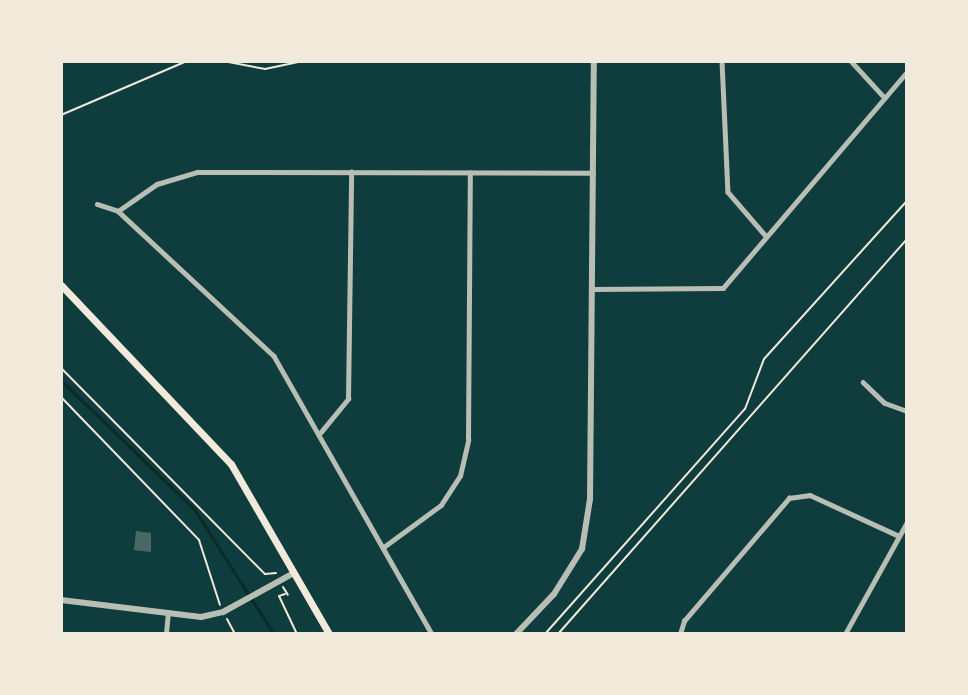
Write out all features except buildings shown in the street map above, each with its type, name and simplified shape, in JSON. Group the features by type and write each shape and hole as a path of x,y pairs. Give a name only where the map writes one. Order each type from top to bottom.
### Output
{"main road":[{"path":"61,285 231,464 329,634"}],"street":[{"path":"516,634 554,594 582,549 590,499 594,61"},
{"path":"722,61 728,191 766,236"},
{"path":"851,61 885,98"},
{"path":"593,289 723,288 907,72"},
{"path":"118,211 157,184 197,172 593,173"},
{"path":"321,432 348,399 351,172"},
{"path":"385,546 441,505 460,476 468,440 470,173"},
{"path":"96,204 118,211 274,356 321,432 432,634"},
{"path":"863,382 885,403 907,411"},
{"path":"680,634 684,621 789,498 810,495 899,536"},
{"path":"845,634 907,522"},
{"path":"61,600 168,612 223,612 294,573"},
{"path":"166,634 168,612"}],"path":[{"path":"61,115 187,61"},
{"path":"223,61 265,69 304,61"},
{"path":"545,634 745,409 764,359 907,201"},
{"path":"558,634 907,239"},
{"path":"61,368 265,574"},
{"path":"61,397 199,540 223,612 235,634"},
{"path":"286,593 279,596 297,634"}],"waterway":[{"path":"61,380 195,510 274,634"}]}
